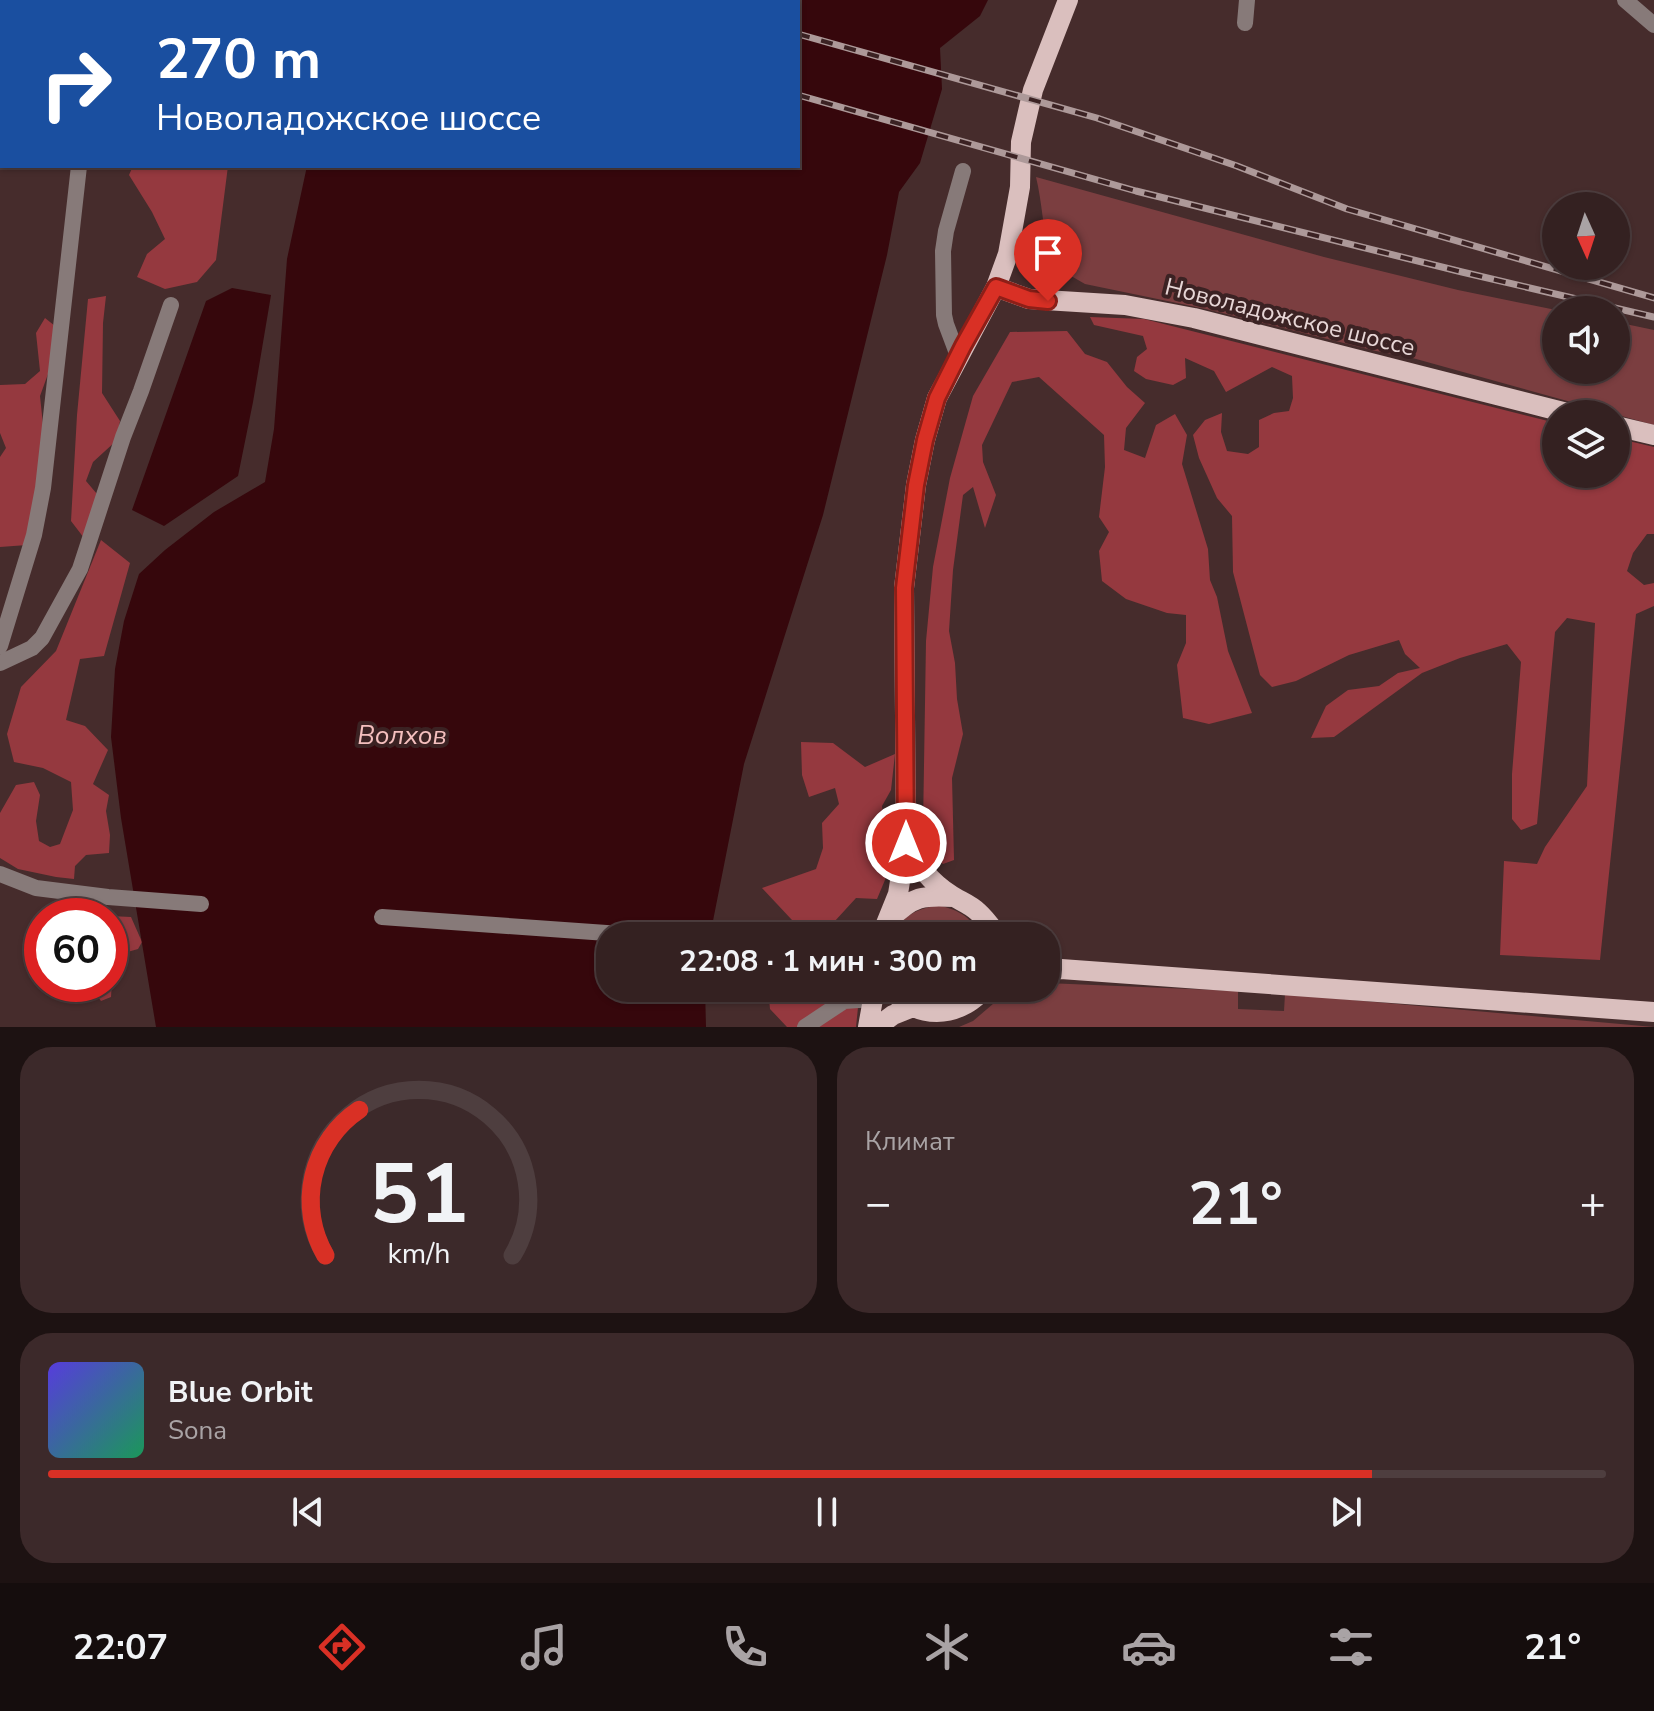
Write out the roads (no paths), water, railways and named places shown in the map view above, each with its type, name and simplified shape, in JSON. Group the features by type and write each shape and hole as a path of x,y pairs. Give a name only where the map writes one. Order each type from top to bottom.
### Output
{"main road":[{"path":"886,922 898,894 906,843 904,588 916,485 937,398 996,287 1008,254 1020,187 1021,142 1033,90 1068,0"},
{"name":"Новоладожское шоссе","path":"996,287 1029,299 1125,305 1194,318 1542,407"},
{"path":"1630,429 1654,435"},
{"path":"906,843 927,876 954,897 968,903 985,922"},
{"path":"889,922 906,903 929,895 954,897"},
{"path":"1060,969 1654,1012"},
{"path":"868,1027 876,1002"},
{"path":"905,1002 932,1012 951,1011 970,1002"},
{"path":"877,1027 893,1015 913,1007"}],"street":[{"path":"1245,23 1247,0"},
{"path":"1625,0 1654,25"},
{"path":"0,646 34,535 43,488 79,168"},
{"path":"958,356 944,315 943,251 963,171"},
{"path":"0,663 32,648 42,638 80,569 171,305"},
{"path":"0,874 36,888 201,904"},
{"path":"382,917 596,932"},
{"path":"805,1027 842,1002"}],"water":[{"name":"Волхов","path":"800,0 988,0 980,16 940,48 942,89 920,163 899,192 887,255 823,515 744,764 713,922 596,922 596,1002 705,1002 706,1027 156,1027 121,818 111,737 115,669 124,621 139,574 214,512 265,482 274,429 287,259 307,168 800,168"},
{"path":"232,288 271,295 238,476 164,526 132,510 206,301"}],"railway":[{"path":"800,35 1097,118 1237,166 1347,209 1654,298"},
{"path":"800,96 1136,191 1654,317"}]}
